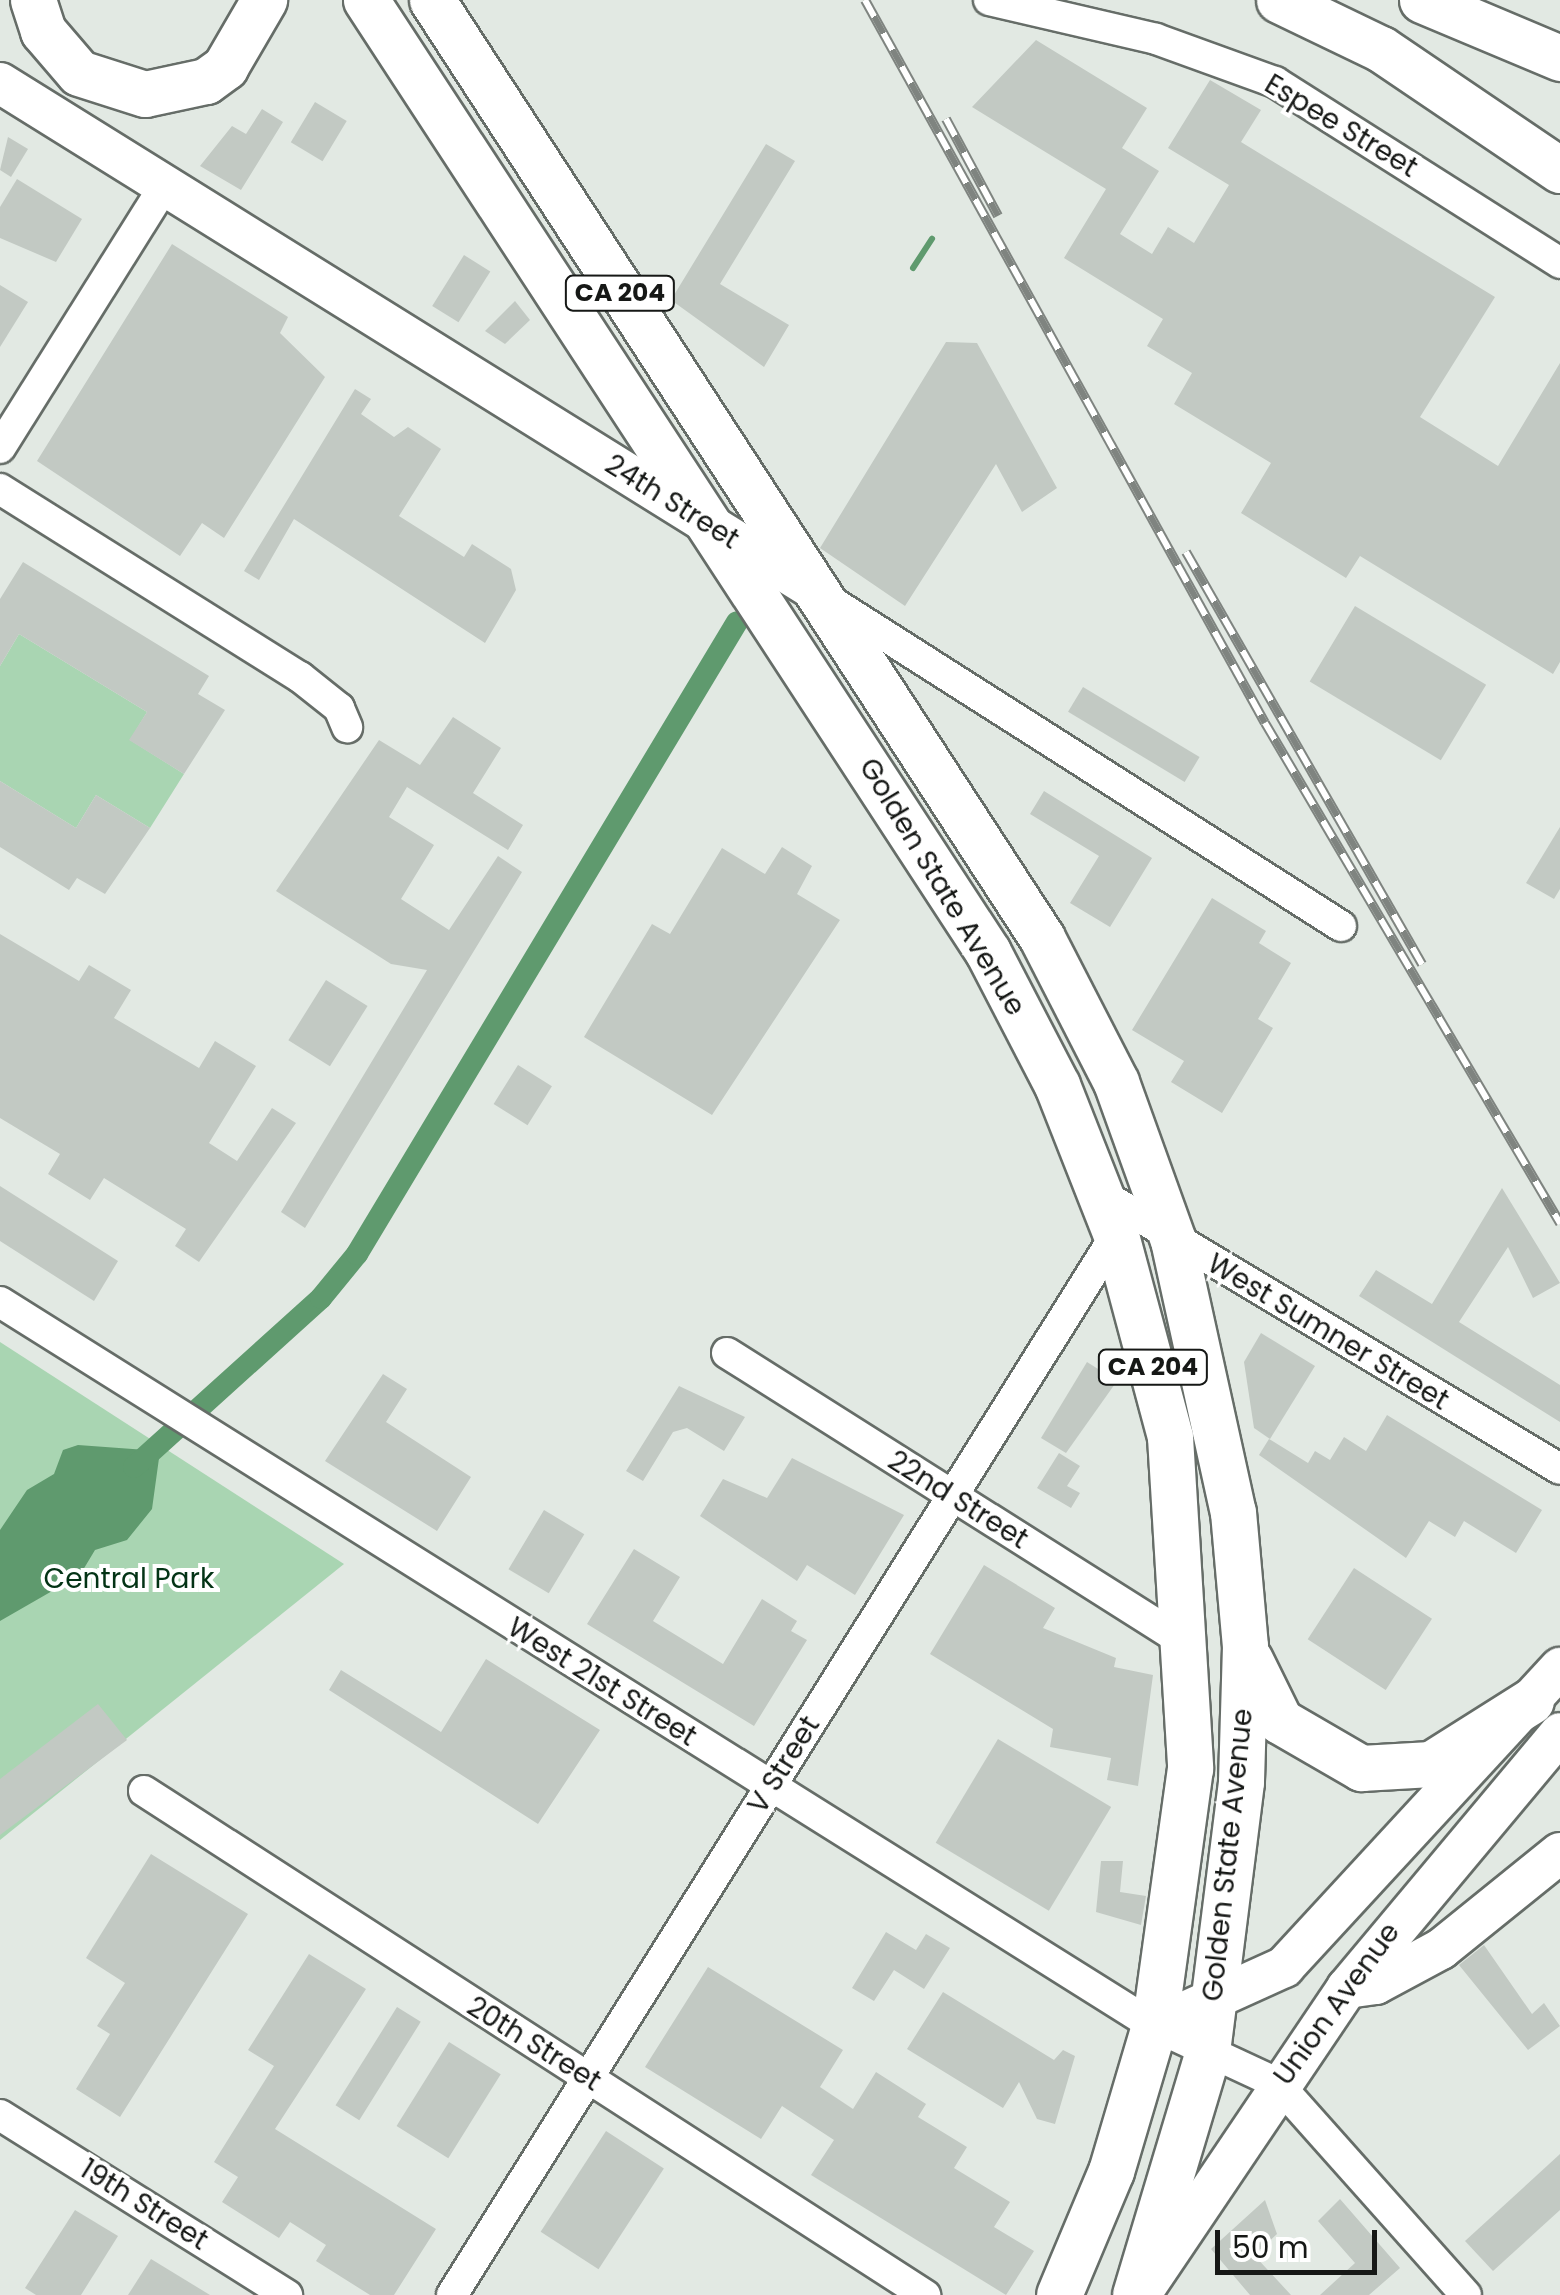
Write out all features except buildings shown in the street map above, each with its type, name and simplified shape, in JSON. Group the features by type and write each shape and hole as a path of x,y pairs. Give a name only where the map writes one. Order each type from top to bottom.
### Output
{"highway":[{"path":"33,0 58,54 122,90 170,92 206,81 241,50 264,0"},
{"name":"Golden State Avenue","path":"366,0 716,529 988,952 1057,1085 1116,1235 1170,1437 1189,1645 1187,1802 1154,2026 1112,2171 1059,2295"},
{"name":"Golden State Avenue","path":"432,0 808,586 1042,938 1116,1082 1173,1240 1233,1512 1245,1646 1241,1782 1206,2058 1137,2295"},
{"path":"1278,0 1381,48 1560,170"},
{"path":"1422,0 1560,58"},
{"path":"1494,0 1560,31"},
{"path":"1245,1646 1280,1721 1361,1768 1431,1764 1550,1700"}],"main road":[{"name":"24th Street","path":"0,83 808,586"},
{"name":"Union Avenue","path":"1154,2026 1284,1967 1550,1700"},
{"name":"Union Avenue","path":"1137,2295 1277,2083 1550,1700"},
{"path":"1347,1988 1376,1984 1441,1949 1560,1853"}],"street":[{"name":"Espee Street","path":"989,0 1156,39 1275,82 1560,263"},
{"path":"0,448 164,187"},
{"path":"0,489 300,677 339,708 347,727"},
{"name":"24th Street","path":"808,586 1341,926"},
{"name":"West Sumner Street","path":"1097,1192 1560,1469"},
{"name":"V Street","path":"452,2295 1116,1235"},
{"name":"West 21st Street","path":"0,1302 1206,2058 1277,2083"},
{"name":"22nd Street","path":"727,1354 1189,1645"},
{"name":"20th Street","path":"144,1791 925,2295"},
{"path":"1277,2083 1466,2295"},
{"name":"19th Street","path":"0,2115 287,2295"}],"green space":[{"path":"19,634 147,712 130,740 184,774 150,828 96,795 76,828 0,781 0,666"},
{"name":"Central Park","path":"0,1342 344,1564 0,1840"}],"shaded area":[{"path":"78,1445 160,1451 152,1509 127,1540 95,1550 80,1575 0,1621 0,1530 27,1490 54,1474 63,1450"}],"waterway":[{"path":"913,268 932,239"},
{"path":"134,1467 321,1298 357,1254 737,622"}],"railway":[{"path":"865,0 1265,723 1560,1223"},
{"path":"946,119 998,216"},
{"path":"1186,552 1422,964"}]}
